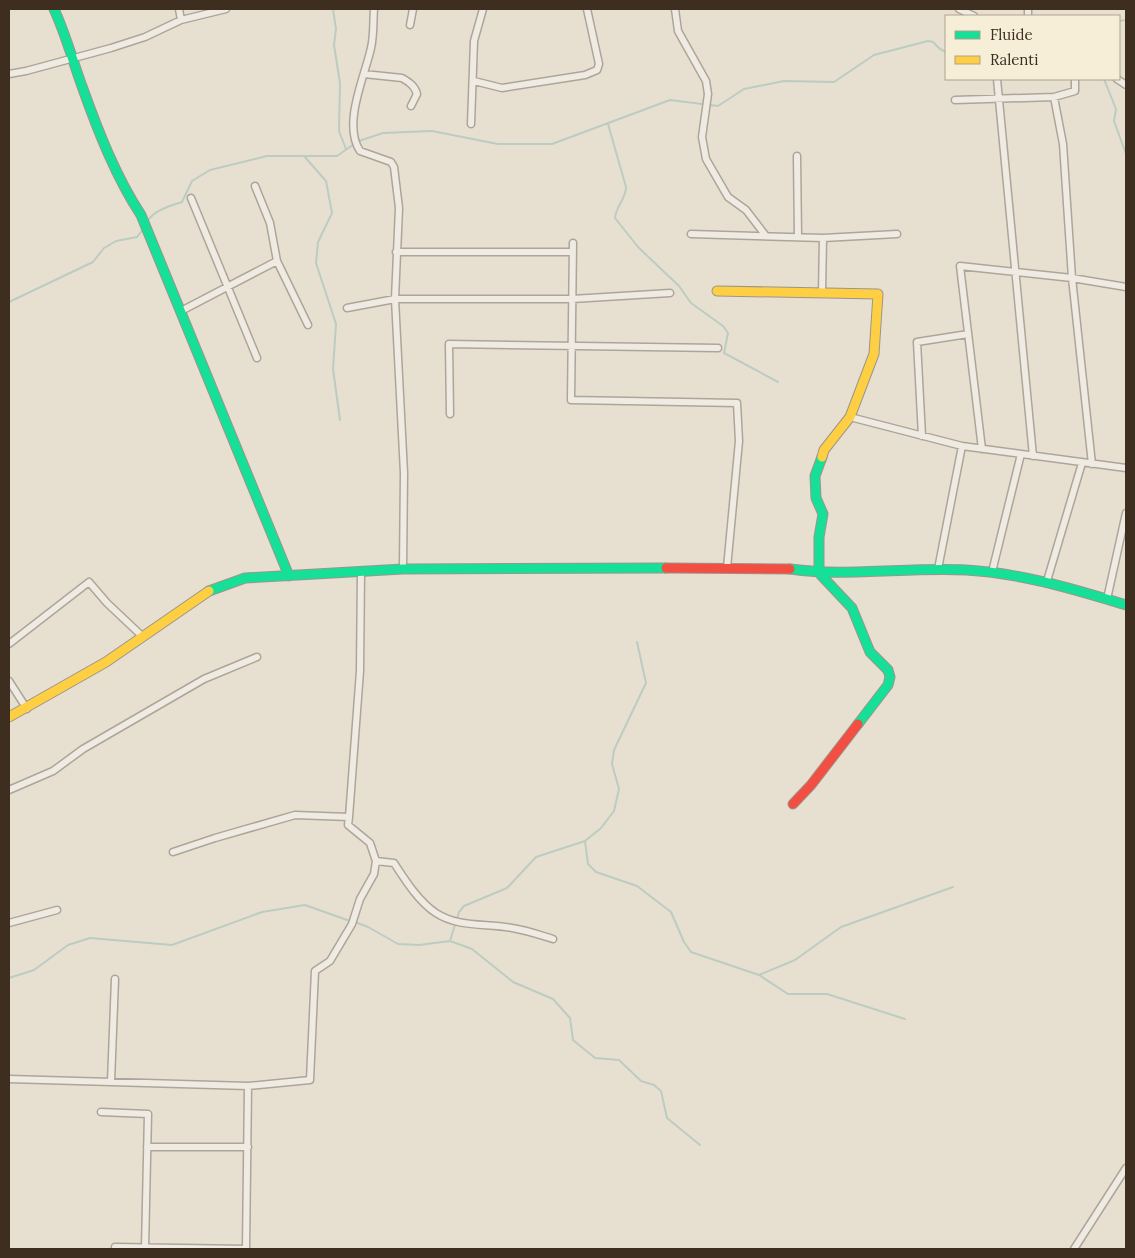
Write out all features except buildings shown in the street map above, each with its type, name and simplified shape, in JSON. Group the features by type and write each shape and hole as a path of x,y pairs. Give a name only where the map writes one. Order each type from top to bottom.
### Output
{"street":[{"path":"54,9 66,34 72,60 112,159 129,197 141,215 289,576"},
{"path":"178,9 181,20"},
{"path":"9,74 72,60 145,37 181,20 226,9"},
{"path":"374,9 371,47 355,106 353,137 360,150 391,162 394,167 399,208 395,299 404,474 403,569"},
{"path":"410,25 413,9"},
{"path":"471,124 474,41 483,9"},
{"path":"474,81 502,88 585,75 597,70 599,64 587,9"},
{"path":"675,9 678,31 696,60 707,87 708,94 702,137 706,159 728,197 746,210 766,236"},
{"path":"959,9 972,15"},
{"path":"364,74 402,78 407,81 415,88 417,94 411,106"},
{"path":"996,80 1017,272 1033,456"},
{"path":"955,100 999,97 1054,97 1075,91 1075,80"},
{"path":"1054,97 1063,144 1072,278 1092,464"},
{"path":"798,156 798,237"},
{"path":"256,186 270,223 277,261 308,325"},
{"path":"191,198 257,358"},
{"path":"691,234 823,238 897,234"},
{"path":"822,293 823,238"},
{"path":"573,243 570,400 738,403 739,441 727,568"},
{"path":"396,252 573,252"},
{"path":"181,311 277,261"},
{"path":"982,449 960,266 1072,278 1126,287"},
{"path":"717,291 878,294 874,354 850,416 824,450 815,476 816,498 822,514 819,538 819,573 840,593 856,614 871,655 876,663 888,670 890,677 888,685 811,785 793,804"},
{"path":"346,308 395,299 572,299 670,293"},
{"path":"922,436 917,342 968,334"},
{"path":"450,414 450,344 718,348"},
{"path":"850,416 962,446 1126,468"},
{"path":"938,569 962,446"},
{"path":"992,572 1021,454"},
{"path":"1047,581 1082,462"},
{"path":"1106,599 1126,514"},
{"path":"9,717 27,709 106,662 210,590 245,578 403,569 727,568 787,569 819,573 938,569 992,572 1047,581 1126,605"},
{"path":"9,1079 248,1086 310,1080 315,970 330,961 352,924 360,899 374,874 376,861 370,843 356,834 348,825 360,671 361,571"},
{"path":"9,644 88,582 142,636"},
{"path":"9,790 53,770 83,749 204,679 257,658"},
{"path":"9,681 27,709"},
{"path":"173,852 215,838 295,816 349,817"},
{"path":"376,861 394,863 425,903 435,912 448,919 512,928 553,940"},
{"path":"9,922 57,910"},
{"path":"110,1082 115,979"},
{"path":"115,1247 246,1249 248,1086"},
{"path":"101,1112 148,1114 145,1248"},
{"path":"147,1148 248,1147"},
{"path":"1074,1249 1126,1168"}],"waterway":[{"path":"333,9 336,29 334,45 340,83 339,131 346,149"},
{"path":"1120,21 1126,20"},
{"path":"359,141 383,133 432,131 498,144 552,144 670,100 718,106 744,89 784,81 834,82 874,55 928,41 933,42 945,52"},
{"path":"1104,80 1116,109 1114,121 1126,154"},
{"path":"608,124 626,187 615,218 638,247 679,286 691,303 723,326 728,333 724,353 778,382"},
{"path":"147,222 158,211 182,202 192,181 210,170 267,156 337,156 354,144"},
{"path":"304,156 326,181 332,213 318,242 316,263 336,324 333,369 340,420"},
{"path":"9,302 93,262 104,248 116,241 137,237 144,228"},
{"path":"450,941 459,912 464,906 507,888 536,857 585,841 601,828 614,811 619,789 612,764 614,750 646,683 637,642"},
{"path":"585,841 588,864 596,872 637,886 671,912 684,942 691,952 759,975 788,994 827,994 905,1019"},
{"path":"759,975 795,960 841,927 953,887"},
{"path":"9,978 34,970 68,945 90,938 172,945 262,912 305,905 350,921"},
{"path":"355,922 398,944 419,945 450,941 472,949 513,982 553,999 570,1018 573,1040 595,1058 619,1060 641,1081 654,1085 661,1091 667,1118 700,1145"}],"traffic: fast":[{"path":"54,9 101,137 116,170 141,215 289,576"},
{"path":"822,457 815,476 816,498 823,514 819,537 819,573 852,608 870,652 888,670 890,677 888,685 858,724"},
{"path":"209,591 245,578 403,569 666,568"},
{"path":"790,569 834,572 944,569 1007,574 1086,593 1126,605"}],"traffic: slow":[{"path":"717,291 878,294 874,354 850,417 824,450 822,457"},
{"path":"9,717 106,662 209,591"}],"traffic: jam":[{"path":"666,568 790,569"},
{"path":"793,804 811,785 858,724"}]}
